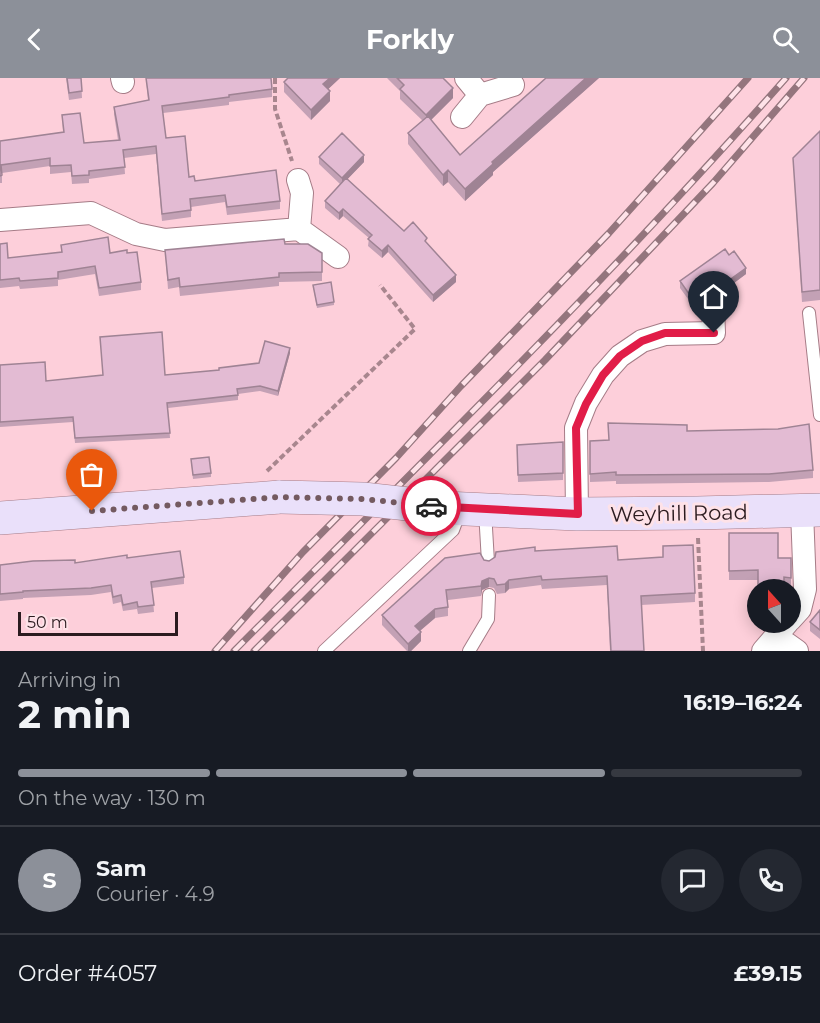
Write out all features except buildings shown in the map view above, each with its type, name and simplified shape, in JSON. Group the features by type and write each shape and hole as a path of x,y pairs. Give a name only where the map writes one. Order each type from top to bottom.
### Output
{"main road":[{"name":"Weyhill Road","path":"0,518 272,485 363,499 464,509 578,514 811,510"}],"street":[{"path":"462,117 473,86 515,82"},
{"path":"298,180 302,193 299,230"},
{"path":"0,220 91,213 136,234 165,240 299,230 338,257"},
{"path":"578,514 576,428 586,404 603,375 620,356 642,341 665,333 714,333 713,307"},
{"path":"801,605 805,589 811,510"},
{"path":"781,633 797,651"}],"lane":[{"path":"808,313 820,415"},
{"path":"464,509 488,562"},
{"path":"324,651 453,530 464,509"},
{"path":"469,651 488,619 489,595"}],"path":[{"path":"275,78 275,109 298,180"},
{"path":"272,485 415,329 380,285"},
{"path":"698,513 703,651"}],"railway":[{"path":"215,651 303,552 396,458 461,386 609,233 748,78"},
{"path":"234,651 584,297 786,78"},
{"path":"254,651 545,360 713,183 804,78"}],"way so far":[{"path":"92,511 280,497 363,499 431,506"}],"route":[{"path":"431,506 578,514 576,428 586,404 603,375 620,356 642,341 665,333 714,333"}]}
